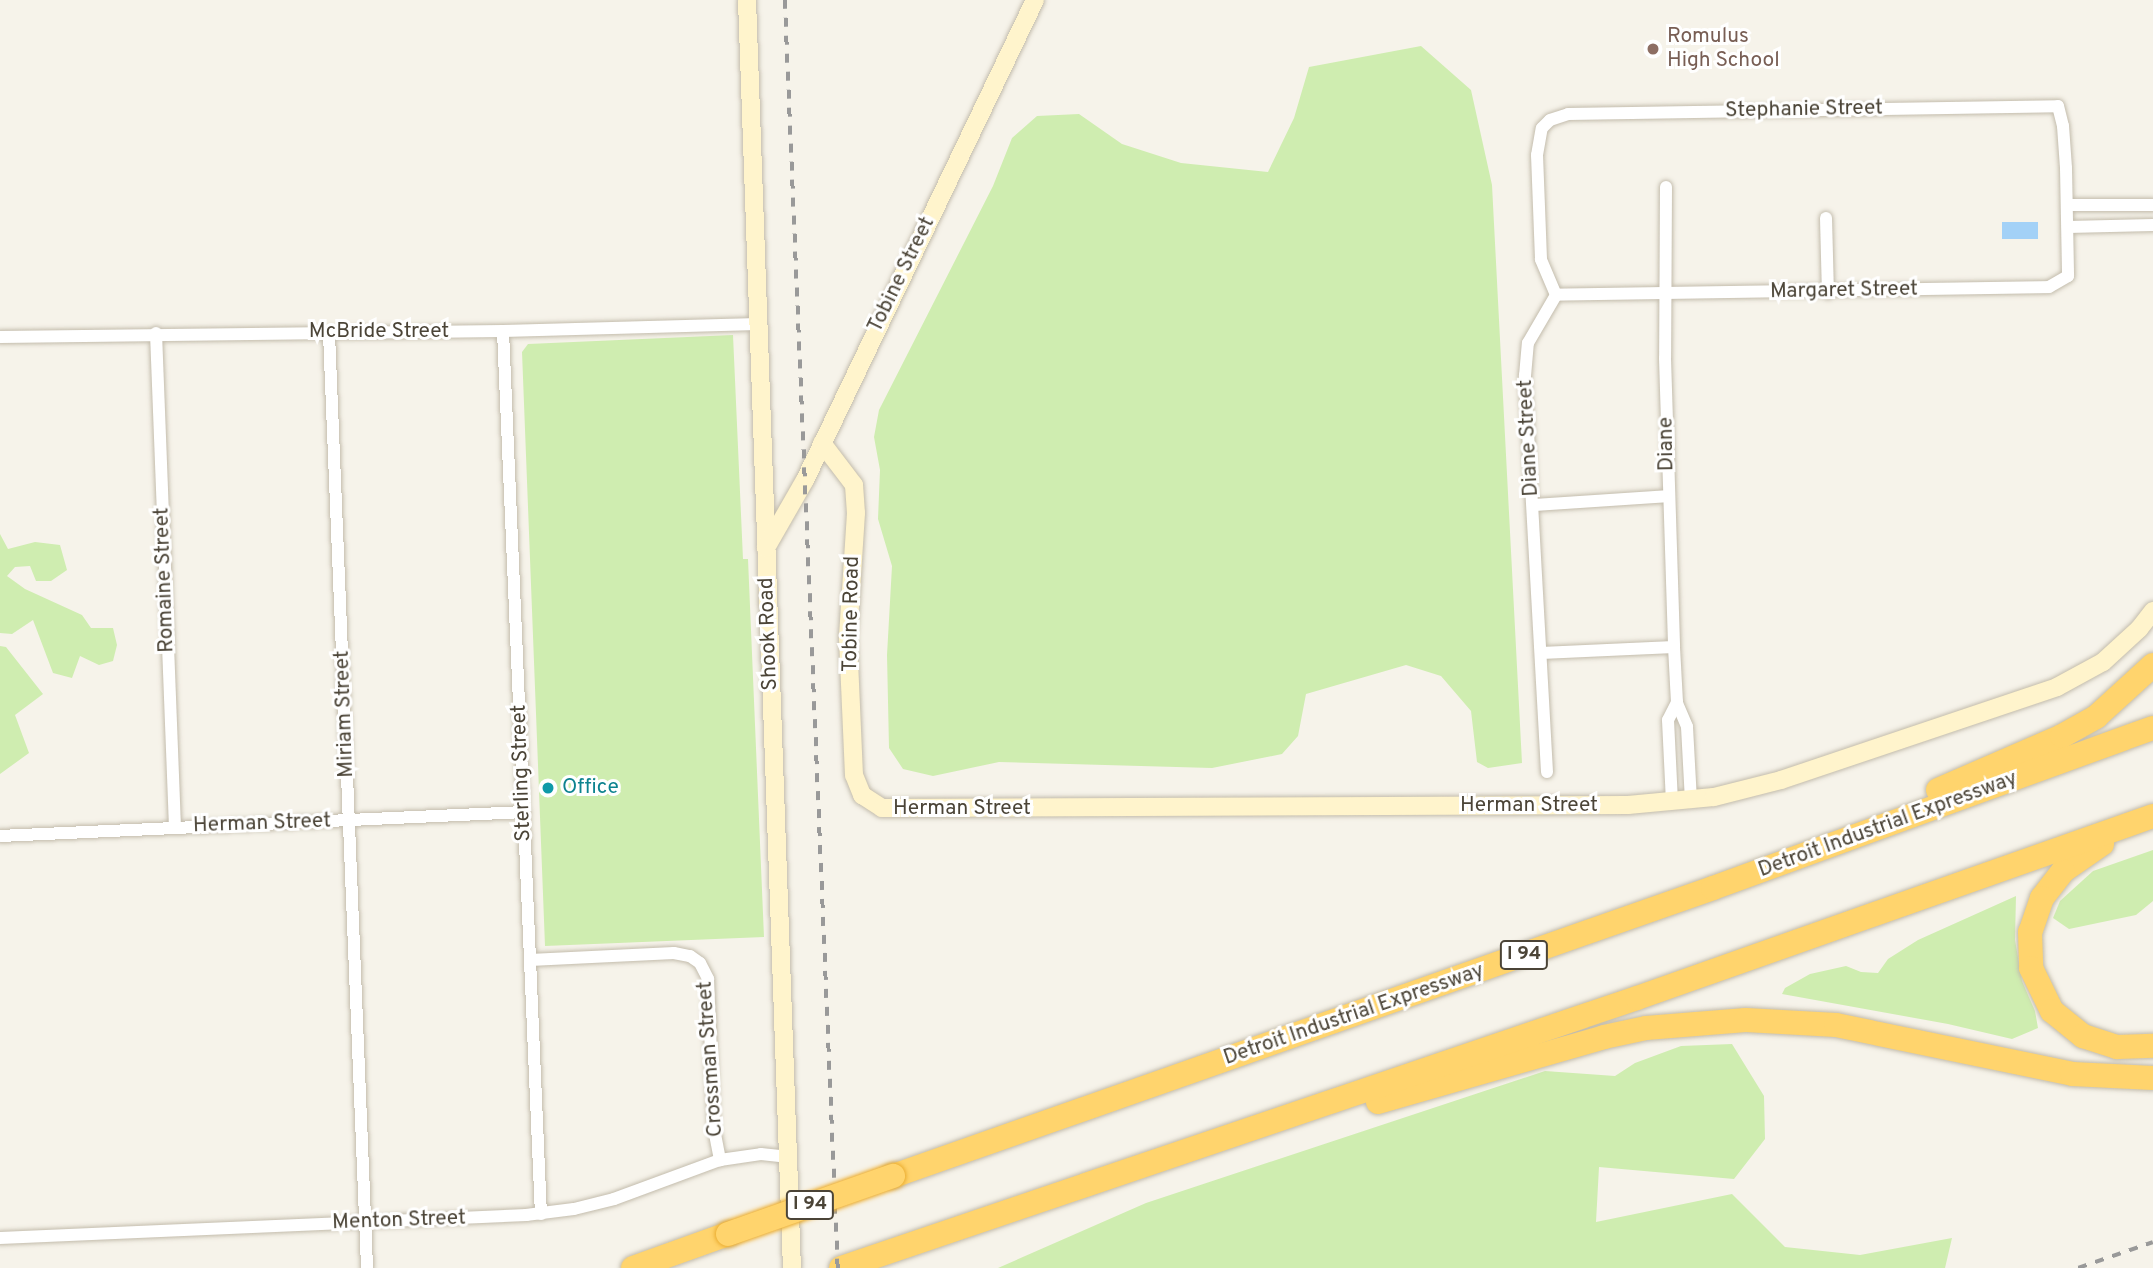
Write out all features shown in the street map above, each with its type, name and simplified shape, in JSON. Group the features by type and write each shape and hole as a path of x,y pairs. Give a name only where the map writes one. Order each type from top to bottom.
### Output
{"highway":[{"path":"1713,888 1786,849 1913,801 2062,736 2096,717 2153,665"},
{"name":"Detroit Industrial Expressway","path":"633,1268 1713,888 2153,728"},
{"path":"841,1268 1637,998 2153,816"},
{"path":"2115,830 2098,849 2063,871 2042,898 2030,932 2031,968 2052,1011 2083,1036 2117,1047 2153,1046"},
{"path":"897,1248 910,1256 1249,1139 1558,1048 1646,1028 1746,1020 1836,1025 2072,1074 2153,1078"}],"street":[{"name":"Shook Road","path":"747,0 792,1268"},
{"name":"Tobine Street","path":"766,548 806,480 1035,0"},
{"name":"Stephanie Street","path":"1556,295 1541,259 1537,203 1538,139 1550,120 1568,114 2058,106 2063,125 2068,216"},
{"name":"Diane","path":"1666,187 1668,496 1674,647 1677,703 1687,727 1691,800"},
{"path":"2068,216 2153,205"},
{"path":"2068,216 2153,225"},
{"name":"Margaret Street","path":"1556,295 1665,292 1828,293 2049,287 2068,276 2068,216"},
{"path":"1826,218 1828,293"},
{"name":"Diane Street","path":"1547,772 1525,357 1528,343 1556,295"},
{"name":"McBride Street","path":"0,337 156,333 503,331 758,324"},
{"name":"Sterling Street","path":"503,331 541,1214"},
{"name":"Romaine Street","path":"156,333 176,827"},
{"name":"Miriam Street","path":"329,333 367,1268"},
{"name":"Tobine Road","path":"822,443 854,485 856,513 848,638 854,775 862,795"},
{"path":"1533,505 1668,496"},
{"name":"Herman Street","path":"862,795 882,808 914,810 1575,806 1691,800 1781,780 2057,687 2111,655 2153,611"},
{"path":"1541,653 1674,647"},
{"name":"Diane","path":"1672,802 1668,720 1677,703"},
{"name":"Herman Street","path":"0,836 524,812"},
{"name":"Crossman Street","path":"530,960 674,953 698,960 708,979 714,1129 720,1160"},
{"name":"Menton Street","path":"0,1238 541,1214 614,1199 720,1160 761,1154 789,1157"}],"green space":[{"path":"1421,46 1471,90 1492,185 1522,763 1488,768 1477,762 1471,711 1441,676 1406,665 1306,694 1298,736 1282,754 1212,768 999,762 933,776 903,769 889,748 887,655 892,566 878,519 880,470 874,437 879,410 993,186 1012,138 1037,116 1079,114 1122,144 1181,163 1268,172 1294,118 1309,67"},
{"path":"733,335 743,559 748,559 764,937 545,946 522,352 528,344"},
{"path":"0,534 8,549 35,542 60,545 67,570 51,581 36,581 30,566 15,567 7,576 25,589 82,615 91,628 113,628 117,645 113,661 99,665 80,656 72,678 53,673 33,620 12,634 0,633"},
{"path":"0,646 6,647 43,694 15,715 29,753 0,774"},
{"path":"2153,850 2153,901 2136,915 2069,929 2053,918 2060,901 2093,871"},
{"path":"2016,896 2015,940 2022,981 2035,1011 2038,1028 2012,1039 1948,1024 1782,994 1785,988 1810,974 1846,966 1861,972 1878,973 1888,959 1918,940"},
{"path":"1732,1044 1764,1096 1765,1139 1734,1179 1599,1167 1596,1222 1732,1194 1785,1247 1860,1255 1952,1238 1945,1268 998,1268 1146,1203 1545,1071 1615,1076 1635,1063 1681,1046"}],"water":[{"path":"2002,222 2038,222 2038,239 2002,239"}],"railway":[{"path":"785,0 838,1268"},
{"path":"2078,1268 2153,1242"}],"place":[{"name":"Romulus High School","path":"1653,49"},
{"name":"Office","path":"548,788"}]}
